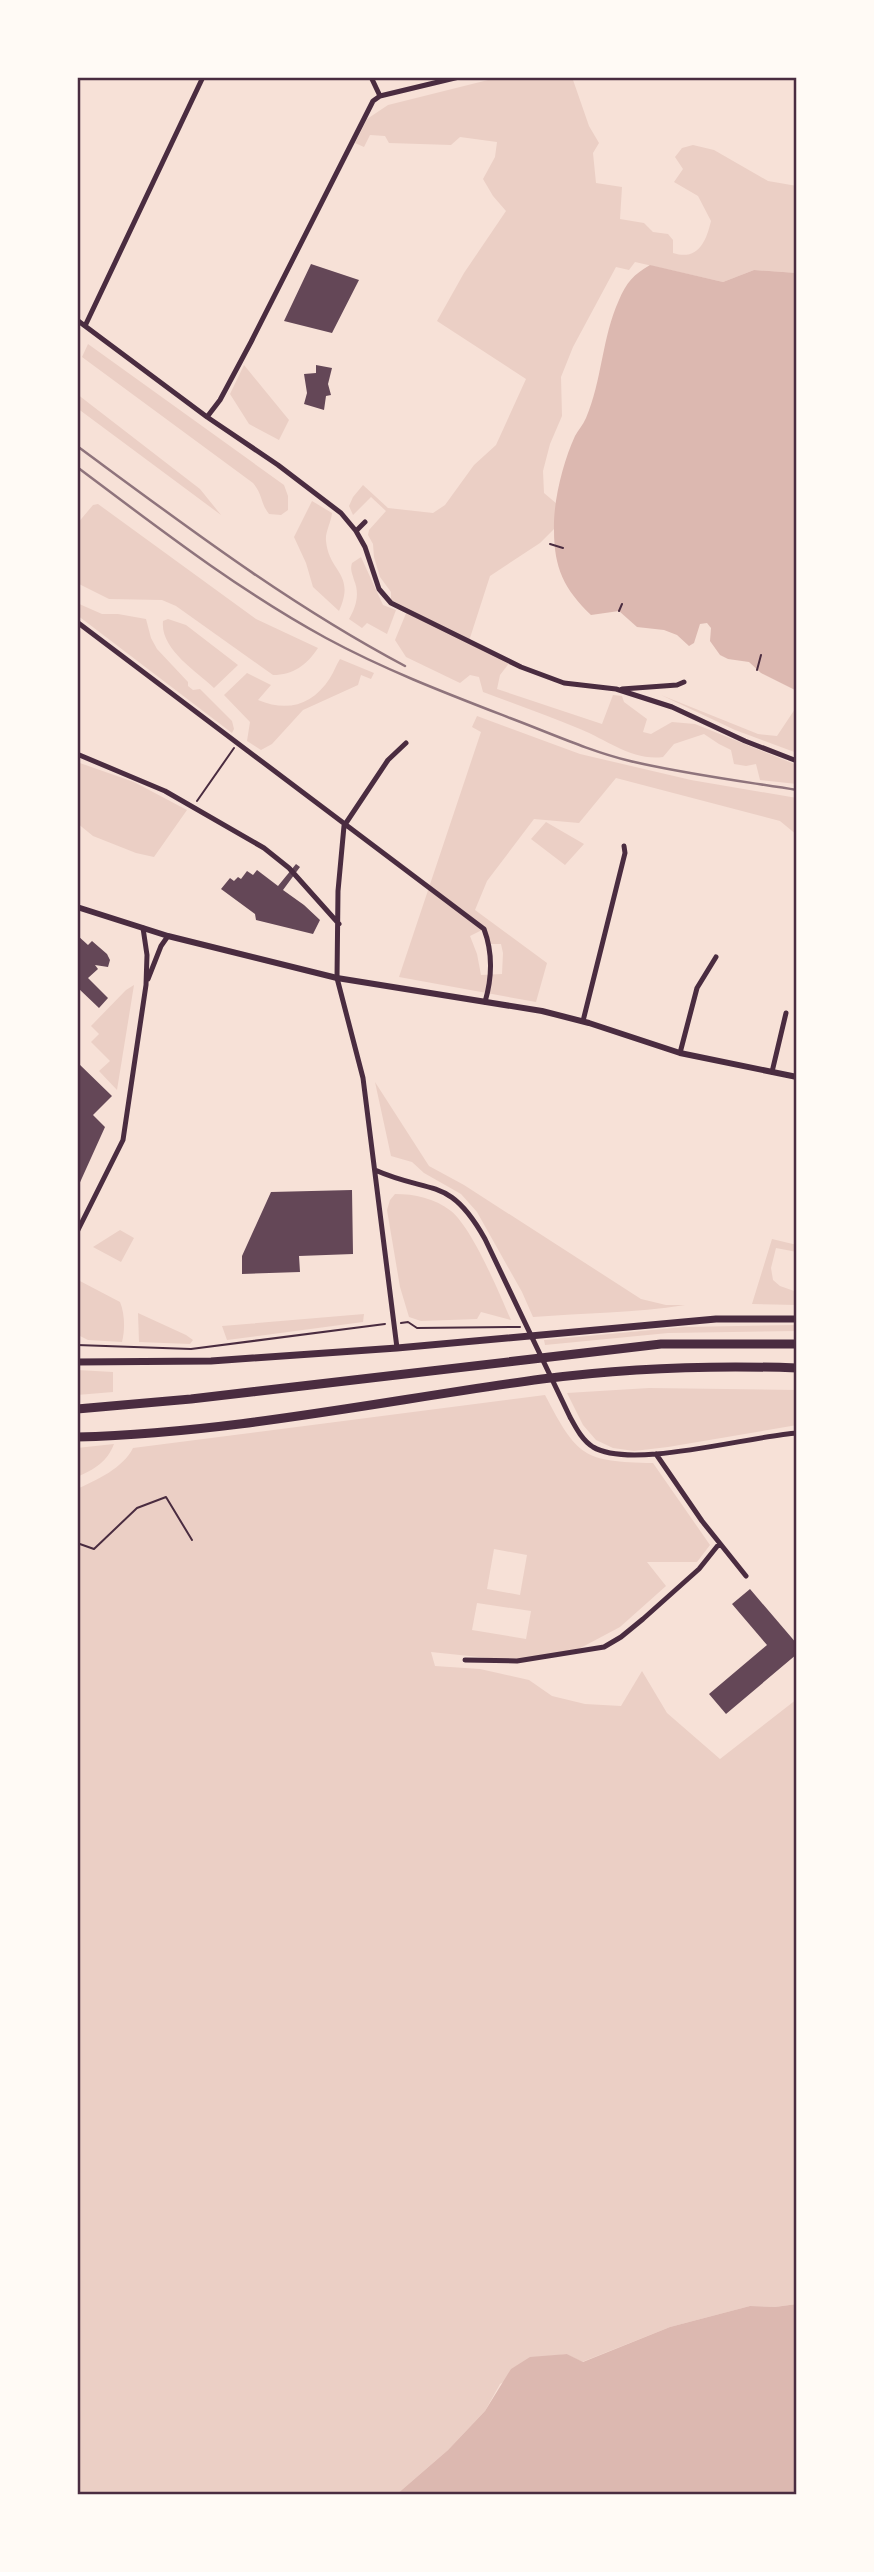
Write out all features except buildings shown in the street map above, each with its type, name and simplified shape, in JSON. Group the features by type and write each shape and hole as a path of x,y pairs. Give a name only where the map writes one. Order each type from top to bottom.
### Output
{"highway":[{"path":"77,1409 191,1399 661,1344 797,1345"},
{"path":"77,1437 210,1428 544,1379 664,1368 797,1368"}],"main road":[{"path":"77,1362 200,1361 397,1348 716,1319 797,1319"}],"street":[{"path":"85,326 203,77"},
{"path":"371,77 380,96"},
{"path":"207,417 220,400 251,342 367,111 380,96 459,77"},
{"path":"77,320 341,513 365,547 379,589 391,603 521,667 564,683 616,689 668,686 684,682"},
{"path":"356,531 365,522"},
{"path":"77,621 344,826 384,851 484,929 490,944 490,983 485,1002"},
{"path":"616,689 672,707 745,741 797,761"},
{"path":"397,1348 363,1078 337,978 338,891 344,826 388,760 406,743"},
{"path":"77,754 165,791 264,848 289,868 339,924"},
{"path":"583,1021 625,853 624,846"},
{"path":"77,907 168,936 337,978 583,1021 681,1053 797,1077"},
{"path":"77,1232 123,1140 146,985 143,928"},
{"path":"146,985 156,957 168,936"},
{"path":"681,1053 697,989 716,957"},
{"path":"772,1072 786,1013"},
{"path":"375,1170 442,1190 463,1205 485,1239 570,1417 584,1440 598,1449 620,1455 656,1454 797,1433"},
{"path":"656,1454 719,1544 746,1576"},
{"path":"465,1660 517,1661 604,1647 643,1619 699,1569 719,1544"}],"path":[{"path":"550,544 563,548"},
{"path":"619,611 622,604"},
{"path":"757,670 761,655"},
{"path":"192,808 235,748"},
{"path":"77,1345 191,1349 408,1322 417,1328 527,1327"},
{"path":"77,1544 94,1549 137,1508 166,1497 192,1541"}],"shaded area":[{"path":"500,77 572,77 589,126 599,143 593,153 596,183 622,187 620,219 644,223 653,232 668,234 673,240 673,253 682,255 695,252 703,242 711,221 698,196 674,182 683,169 675,157 682,148 693,145 714,150 768,181 797,186 797,273 754,270 723,282 635,262 629,270 616,267 573,347 561,377 562,416 550,444 543,471 544,493 557,504 554,529 540,543 490,576 469,641 510,662 500,675 497,689 602,724 613,695 622,696 624,702 647,719 643,732 651,734 672,722 695,724 797,765 797,784 760,780 756,764 734,764 731,750 704,734 674,744 663,757 631,753 580,729 483,692 479,677 470,675 460,683 406,657 395,640 407,611 391,603 391,592 380,577 373,544 368,535 369,530 386,511 371,497 353,515 349,506 353,497 363,485 388,508 433,513 445,505 474,465 496,445 526,379 437,321 464,273 506,211 483,179 495,157 497,142 460,137 451,145 389,143 385,136 370,135 364,147 355,143 367,119 388,105"},
{"path":"650,265 723,282 754,270 797,273 797,691 761,673 749,662 720,655 710,641 711,628 707,623 700,624 694,643 689,646 677,635 664,630 637,627 619,611 591,615 562,577 554,543 554,519 563,470 596,389 613,314 631,279"},
{"path":"88,344 284,485 288,496 288,510 281,515 269,514 253,483 82,357"},
{"path":"244,365 289,420 279,440 249,424 230,394"},
{"path":"77,394 200,489 221,515 77,408"},
{"path":"312,501 332,513 326,541 328,552 345,589 339,611 313,587 294,537"},
{"path":"98,504 256,619 318,648 299,668 273,675 176,606 162,600 109,599 77,583 77,524 93,505"},
{"path":"361,557 383,605 396,610 387,634 367,623 362,628 349,619 357,595 351,565"},
{"path":"77,603 102,614 146,619 157,649 188,682 188,686 193,690 200,689 232,721 232,733 77,615"},
{"path":"168,619 186,625 238,665 214,688 181,659 167,641 163,621"},
{"path":"340,659 374,673 371,679 361,675 358,685 303,710 272,744 261,750 247,741 250,722 224,695 247,673 271,685 258,700 289,706 315,695 330,678"},
{"path":"661,695 758,734 777,736 797,706 797,753 735,730"},
{"path":"477,716 580,754 691,780 797,798 797,835 780,821 616,778 579,823 534,819 487,881 475,910 547,963 536,1002 399,977 481,732 472,727","holes":["484,929 490,944 501,944 502,974 481,975 470,936"]},
{"path":"77,762 134,782 187,810 154,857 93,836 77,823"},
{"path":"546,822 584,844 565,865 531,839"},
{"path":"134,985 117,1090 99,1071 110,1061 91,1042 99,1034 91,1026"},
{"path":"375,1082 429,1166 464,1185 641,1299 666,1305 685,1305 533,1317 477,1212 461,1194 424,1173 412,1162 391,1156"},
{"path":"395,1194 431,1200 451,1211 468,1232 485,1262 511,1320 481,1312 477,1319 421,1321 409,1317 400,1287 387,1210"},
{"path":"120,1230 134,1238 121,1262 93,1247"},
{"path":"772,1239 797,1245 797,1252 776,1248 771,1268 773,1280 780,1286 797,1292 797,1305 752,1304"},
{"path":"78,1280 120,1302 124,1322 122,1342 88,1340 78,1335"},
{"path":"138,1313 193,1340 190,1344 139,1342"},
{"path":"364,1314 363,1322 227,1340 222,1326"},
{"path":"797,1325 797,1331 668,1333 545,1345 544,1340 684,1327"},
{"path":"77,1370 113,1372 113,1392 77,1395"},
{"path":"649,1388 797,1390 797,1425 634,1451 613,1448 596,1440 583,1425 567,1393"},
{"path":"545,1395 566,1431 585,1451 611,1461 653,1463 710,1545 697,1562 647,1562 666,1586 620,1627 571,1653 517,1661 431,1652 435,1666 480,1669 529,1680 552,1696 585,1704 621,1706 642,1671 667,1713 720,1759 797,1699 797,2304 750,2306 670,2327 582,2362 567,2354 550,2356 500,2384 485,2411 448,2450 396,2495 77,2495 77,1489 123,1462 133,1448","holes":["494,1549 527,1555 520,1595 487,1589","477,1603 531,1611 526,1639 472,1630"]},
{"path":"114,1444 100,1464 77,1477 77,1448"},
{"path":"797,2304 797,2495 396,2495 448,2450 485,2411 511,2369 530,2357 567,2354 583,2362 670,2327 750,2306"}],"railway":[{"path":"77,446 278,590 405,666"},
{"path":"77,467 198,557 261,599 348,650 394,671 615,757 671,770 797,790"}]}
